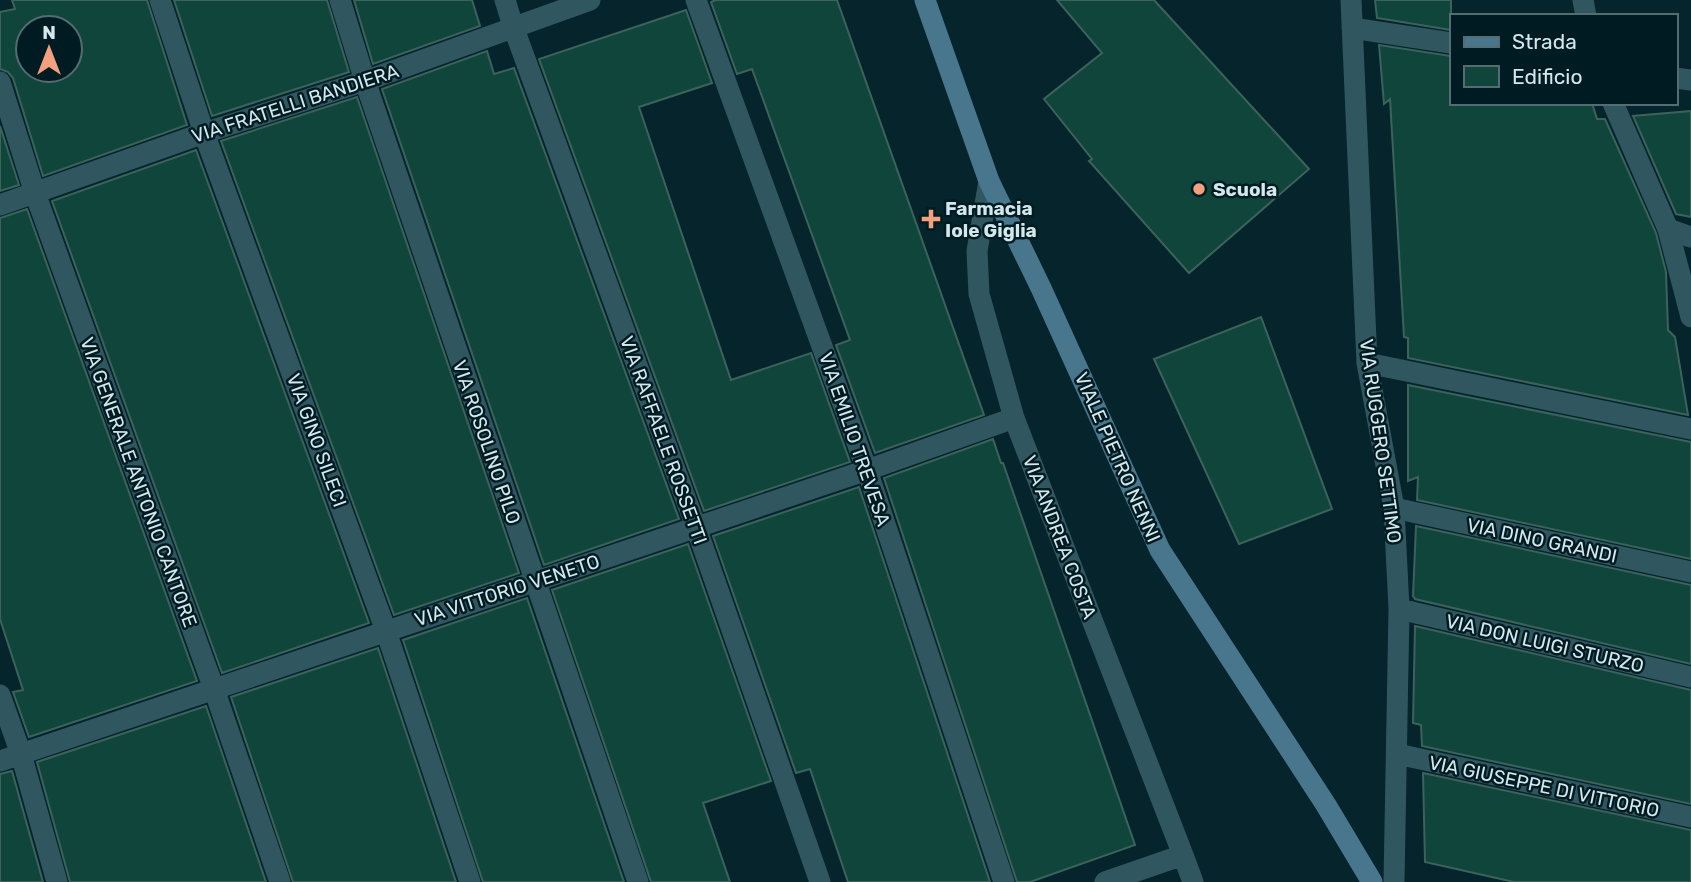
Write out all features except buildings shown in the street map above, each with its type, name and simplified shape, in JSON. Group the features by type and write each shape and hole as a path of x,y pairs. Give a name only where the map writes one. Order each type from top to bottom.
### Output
{"main road":[{"name":"VIALE PIETRO NENNI","path":"925,0 989,181 1041,288 1160,550 1326,805 1372,882"}],"street":[{"name":"VIA GINO SILECI","path":"160,0 204,133 386,631 470,882"},
{"name":"VIA ROSOLINO PILO","path":"340,0 365,81 638,882"},
{"name":"VIA RAFFAELE ROSSETTI","path":"505,0 696,527 820,882"},
{"name":"VIA FRATELLI BANDIERA","path":"0,205 204,133 365,81 590,0"},
{"name":"VIA EMILIO TREVESA","path":"696,0 867,470 1004,882"},
{"name":"VIA RUGGERO SETTIMO","path":"1351,0 1367,363 1394,508 1399,609 1394,882"},
{"path":"1352,28 1450,43"},
{"name":"VIA GENERALE ANTONIO CANTORE","path":"0,82 35,193 214,689 280,882"},
{"path":"1614,105 1668,229 1691,317"},
{"name":"VIA ANDREA COSTA","path":"989,181 977,251 979,294 1014,418 1193,882"},
{"path":"1668,229 1691,237"},
{"path":"1367,363 1691,429"},
{"name":"VIA VITTORIO VENETO","path":"0,761 867,470 1014,418"},
{"name":"VIA DINO GRANDI","path":"1394,508 1691,572"},
{"name":"VIA DON LUIGI STURZO","path":"1399,609 1691,677"},
{"path":"0,695 21,754 57,882"},
{"name":"VIA GIUSEPPE DI VITTORIO","path":"1397,754 1691,817"},
{"path":"1105,882 1184,855"}],"place":[{"name":"Scuola","path":"1199,189"},
{"name":"Farmacia Iole Giglia","path":"931,219"}]}
